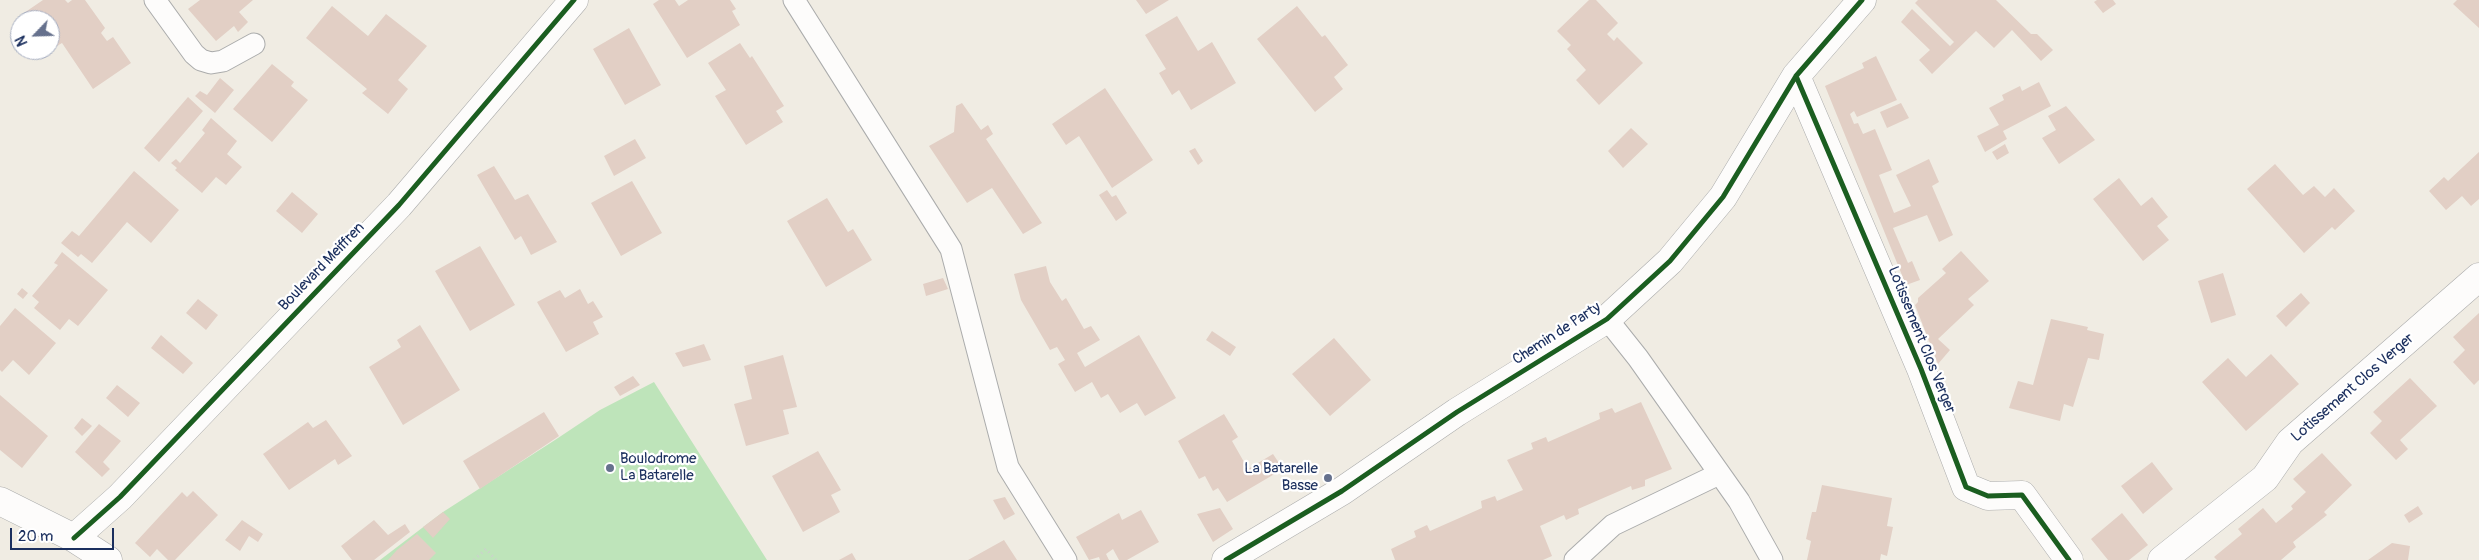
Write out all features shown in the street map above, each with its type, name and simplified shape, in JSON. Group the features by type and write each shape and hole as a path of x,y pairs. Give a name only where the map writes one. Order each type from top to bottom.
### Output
{"street":[{"name":"Boulevard Meiffren","path":"74,538 120,497 398,205 574,0"},
{"name":"Chemin de Party","path":"1226,560 1342,490 1458,412 1607,319 1670,260 1723,197 1796,76 1862,0"},
{"name":"Lotissement Clos Verger","path":"1796,76 1922,369 1966,487 1988,496 2022,495 2069,560"},
{"name":"Lotissement Clos Verger","path":"2162,560 2265,478 2290,442 2479,277"},
{"path":"0,501 74,538 108,560"}],"lane":[{"path":"155,0 194,54 201,60 211,63 224,61 254,44"},
{"path":"794,0 951,249 1008,468 1066,560"},
{"path":"1607,319 1638,358 1739,502 1772,560"},
{"path":"1575,560 1613,525 1719,474"}],"path":[{"path":"474,560 486,548 496,560"}],"green space":[{"name":"Boulodrome La Batarelle","path":"654,382 767,560 380,560 443,512 600,410"}],"building":[{"path":"43,0 65,0 68,3 72,0 85,0 105,28 101,33 107,41 113,37 131,63 93,89 62,43 60,44 60,10 28,10"},
{"path":"200,0 253,0 239,12 248,22 238,32 234,26 216,41 188,9"},
{"path":"659,0 675,0 679,6 688,0 730,0 736,9 732,11 740,25 687,58 653,4"},
{"path":"1136,0 1169,0 1146,14"},
{"path":"1589,0 1596,0 1618,23 1607,34 1614,41 1617,37 1643,63 1599,105 1576,80 1586,70 1567,49 1571,45 1557,31"},
{"path":"1918,0 1996,0 2031,34 2037,34 2053,50 2041,61 2012,30 1994,48 1976,31 1932,74 1919,60 1930,50 1901,22 1912,9 1950,46 1954,42 1915,3"},
{"path":"2097,0 2113,0 2116,4 2103,13 2094,2"},
{"path":"2457,0 2479,0 2479,28 2453,4"},
{"path":"332,6 368,36 386,14 427,46 398,80 408,89 388,114 362,93 367,89 306,38"},
{"path":"1297,6 1322,37 1325,35 1348,65 1334,77 1343,89 1315,112 1257,39"},
{"path":"1177,16 1198,51 1212,42 1236,83 1191,110 1179,90 1172,95 1159,73 1166,69 1145,35"},
{"path":"629,28 661,85 625,105 593,49"},
{"path":"740,43 750,58 752,56 784,106 776,111 783,122 746,145 715,96 726,90 708,63"},
{"path":"1876,56 1897,100 1857,117 1854,111 1850,114 1854,124 1858,123 1863,134 1875,129 1892,170 1879,175 1894,213 1911,206 1896,175 1929,159 1939,182 1932,186 1953,235 1939,242 1927,215 1893,228 1908,263 1912,261 1920,280 1906,285 1825,86 1864,68 1862,63"},
{"path":"272,64 294,82 291,86 308,100 272,142 233,109"},
{"path":"220,78 234,90 215,113 195,96 200,91 207,95"},
{"path":"2039,82 2051,106 2003,131 2007,139 1985,152 1977,136 1999,125 1989,108 2004,100 2002,95 2020,86 2022,91"},
{"path":"1105,88 1153,160 1112,188 1079,136 1066,145 1052,124"},
{"path":"188,97 203,111 159,162 144,148"},
{"path":"962,103 981,130 988,125 993,134 986,139 1042,223 1023,234 992,188 967,203 929,146 954,132 956,106"},
{"path":"1901,103 1909,118 1887,128 1880,112"},
{"path":"2066,106 2095,140 2059,164 2042,138 2056,130 2048,116"},
{"path":"211,118 237,141 227,154 242,167 226,185 216,177 202,193 175,170 177,168 171,163 176,159 180,163 205,133 202,130"},
{"path":"1631,128 1648,144 1623,168 1608,151"},
{"path":"635,139 646,158 614,176 604,156"},
{"path":"2005,144 2009,153 1997,160 1992,152"},
{"path":"1195,148 1203,161 1198,165 1189,151"},
{"path":"2479,152 2479,199 2471,206 2462,196 2446,210 2429,191 2444,177 2448,181"},
{"path":"2275,164 2303,195 2314,186 2325,197 2334,188 2355,211 2335,230 2332,227 2304,253 2247,189"},
{"path":"494,166 515,200 528,194 557,242 531,255 521,236 515,240 477,175"},
{"path":"134,171 179,210 151,243 127,222 92,263 81,254 78,257 61,243 72,231 79,236"},
{"path":"2119,178 2141,206 2152,197 2168,217 2157,226 2169,240 2143,261 2093,199"},
{"path":"632,181 662,233 621,256 591,203"},
{"path":"1107,190 1112,197 1116,195 1127,213 1116,221 1099,195"},
{"path":"292,192 318,214 302,233 276,211"},
{"path":"827,198 848,232 853,229 872,260 826,287 787,221"},
{"path":"480,246 515,305 470,331 435,271"},
{"path":"1961,251 1989,281 1968,299 1974,305 1938,339 1950,350 1938,364 1915,305 1918,302 1918,298 1946,273 1942,269"},
{"path":"62,252 108,290 78,326 69,319 60,330 34,308 39,302 32,296 58,265 54,263"},
{"path":"1046,266 1050,282 1062,301 1066,298 1084,329 1091,326 1100,340 1077,353 1085,367 1139,335 1176,398 1145,416 1137,403 1120,413 1108,394 1101,398 1092,382 1075,392 1058,364 1065,360 1057,347 1050,350 1021,300 1014,274"},
{"path":"2223,273 2236,315 2211,323 2198,281"},
{"path":"943,278 948,289 926,296 923,284"},
{"path":"22,288 28,293 23,299 17,294"},
{"path":"580,289 588,304 593,301 603,317 593,322 599,334 566,352 537,302 560,290 565,298"},
{"path":"2301,293 2310,303 2286,327 2276,316"},
{"path":"198,299 218,315 206,330 186,313"},
{"path":"15,308 56,343 29,375 13,360 2,372 0,370 0,326"},
{"path":"2479,313 2479,380 2474,385 2453,362 2465,350 2453,337"},
{"path":"2051,319 2088,327 2087,330 2104,334 2099,360 2088,358 2073,407 2064,404 2060,421 2009,408 2018,381 2033,385"},
{"path":"420,325 460,390 403,425 369,367 401,347 397,340"},
{"path":"1212,331 1236,347 1230,356 1206,340"},
{"path":"161,335 193,363 183,374 151,348"},
{"path":"1334,338 1371,380 1330,416 1292,374"},
{"path":"704,344 711,360 683,367 675,353"},
{"path":"2271,354 2299,384 2246,431 2202,382 2228,358 2246,377"},
{"path":"783,355 797,407 783,410 789,434 746,446 734,404 752,399 744,366"},
{"path":"633,376 640,385 620,396 614,387"},
{"path":"2410,378 2437,406 2400,440 2408,449 2396,460 2370,433 2382,421 2373,412"},
{"path":"117,385 140,403 128,417 106,398"},
{"path":"0,395 48,436 22,468 0,450"},
{"path":"1641,402 1672,469 1645,480 1645,486 1632,490 1631,486 1578,509 1579,514 1566,520 1564,515 1540,526 1552,556 1543,560 1395,560 1391,549 1416,537 1414,531 1427,525 1430,531 1482,508 1481,501 1495,496 1497,501 1523,490 1507,460 1533,449 1531,443 1546,437 1548,442 1600,419 1599,413 1612,408 1615,413"},
{"path":"544,412 559,436 480,489 463,461"},
{"path":"1224,414 1238,437 1232,441 1248,469 1273,454 1283,469 1227,502 1218,488 1213,491 1205,476 1199,479 1178,441"},
{"path":"82,418 92,426 82,436 74,428"},
{"path":"326,420 352,456 338,465 335,459 289,490 263,454 308,422 313,428"},
{"path":"99,424 121,441 103,462 110,469 102,477 75,452"},
{"path":"818,451 841,490 831,495 840,512 803,532 772,476"},
{"path":"2322,453 2352,485 2324,512 2327,515 2293,542 2296,547 2281,560 2217,560 2214,557 2242,534 2238,529 2263,508 2276,523 2293,509 2291,506 2306,492 2293,479"},
{"path":"2152,462 2173,489 2143,514 2121,486"},
{"path":"1822,485 1892,498 1887,526 1893,527 1887,556 1881,554 1880,560 1807,560 1811,541 1806,539 1812,512 1816,512"},
{"path":"193,491 218,515 175,560 168,560 157,549 150,557 135,543 182,492 187,497"},
{"path":"1005,497 1015,514 1004,520 993,500"},
{"path":"2418,506 2423,514 2409,523 2404,515"},
{"path":"1220,508 1233,529 1213,542 1197,514"},
{"path":"1141,510 1159,542 1127,560 1119,560 1113,549 1106,554 1109,560 1100,560 1099,557 1089,560 1076,537 1119,513 1122,520"},
{"path":"443,512 450,519 433,538 423,527"},
{"path":"2122,513 2148,545 2129,560 2108,560 2091,539"},
{"path":"242,520 263,534 258,542 249,536 240,551 225,540"},
{"path":"374,520 388,535 405,524 410,532 374,560 352,560 341,546"},
{"path":"417,534 436,553 429,560 388,560 397,550"},
{"path":"1004,540 1017,560 968,560"},
{"path":"2392,543 2410,546 2408,560 2368,560"},
{"path":"852,553 856,560 839,560"}],"cycle path":[{"path":"74,538 120,497 399,205 574,0"},
{"path":"1226,560 1342,491 1457,412 1607,319 1670,261 1723,197 1796,76 1862,0"},
{"path":"1796,76 1921,369 1966,487 1988,496 2022,495 2069,560"}],"place":[{"name":"Boulodrome La Batarelle","path":"610,468"},
{"name":"La Batarelle Basse","path":"1328,478"}]}
